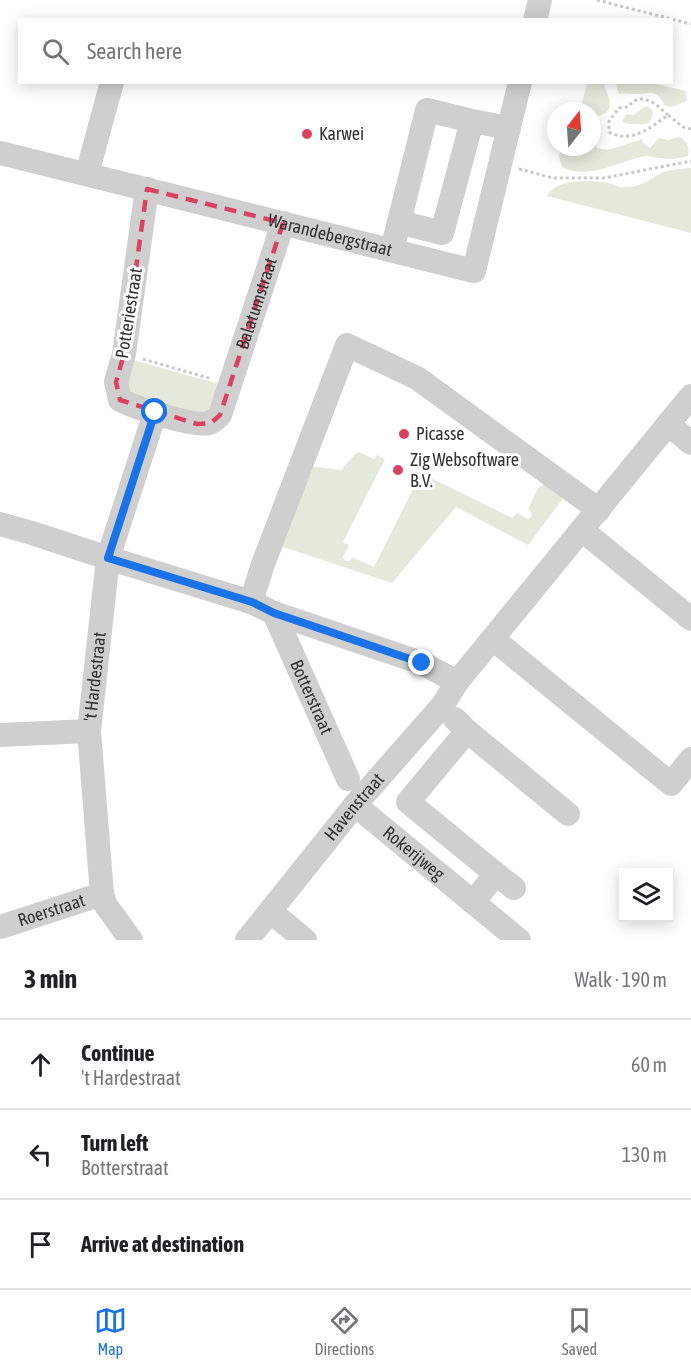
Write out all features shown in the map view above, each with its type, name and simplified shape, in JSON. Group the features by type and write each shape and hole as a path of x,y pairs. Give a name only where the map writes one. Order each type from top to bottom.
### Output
{"street":[{"path":"536,18 540,0"},
{"path":"87,174 111,84"},
{"name":"Warandebergstraat","path":"0,153 474,271 520,84"},
{"path":"392,250 427,110 509,128"},
{"path":"399,222 442,233 472,121"},
{"name":"Potteriestraat","path":"147,189 124,354 116,382 120,400 134,407 155,412"},
{"name":"Balatumstraat","path":"155,412 197,424 211,423 220,415 283,223"},
{"path":"252,602 263,564 347,345 417,378 599,510"},
{"name":"Havenstraat","path":"247,940 355,805 442,706 492,639 691,396"},
{"name":"'t Hardestraat","path":"131,940 105,904 102,894 89,731 108,558 155,412"},
{"path":"668,424 691,443"},
{"path":"0,524 252,602 274,613 422,663 458,682"},
{"path":"582,530 691,619"},
{"name":"Botterstraat","path":"274,613 348,779"},
{"path":"492,639 671,784 691,759"},
{"path":"442,706 467,731 568,814"},
{"path":"0,735 89,731"},
{"name":"Rokerijweg","path":"467,731 408,802 505,881 473,902"},
{"name":"Rokerijweg","path":"355,805 519,940"},
{"name":"Roerstraat","path":"0,927 102,894"},
{"path":"270,911 305,940"}],"path":[{"path":"597,0 668,18"},
{"path":"673,19 691,24"},
{"path":"668,115 644,132 617,136 609,132 609,121 619,108 628,107 639,99 650,100 657,104 683,127 691,129"},
{"path":"520,170 553,178 604,178 691,161"},
{"path":"124,354 230,385"}],"highlighted area":[{"path":"147,189 283,223 220,415 211,423 197,424 120,400 116,382 124,354"}],"shaded area":[{"path":"587,84 607,84 604,85 610,107 601,115 601,102 582,102"},
{"path":"615,84 656,84 686,91 687,101 671,107 664,105 658,96 652,93 619,94"},
{"path":"646,106 653,112 647,124 623,123 622,120 626,114 633,115"},
{"path":"659,138 668,140 682,138 687,144 688,156 671,159 646,156 604,169 583,172 562,167 559,157 601,156 601,149 608,150 643,139 642,142 650,148"},
{"path":"691,168 691,233 547,196 551,190 567,183 596,181 630,187 643,184 666,171"},
{"path":"129,359 223,385 212,416 126,398"},
{"path":"359,452 374,459 377,455 385,459 343,542 349,545 343,557 346,561 350,561 352,557 374,567 421,473 512,518 517,513 528,519 532,516 528,509 538,488 546,483 565,496 528,545 456,507 392,583 280,546 309,466 341,470"}],"place":[{"name":"Karwei","path":"307,134"},
{"name":"Picasse","path":"404,434"},
{"name":"Zig Websoftware B.V.","path":"398,470"}],"route":[{"path":"155,412 108,558 252,602 274,613 422,663"}]}
